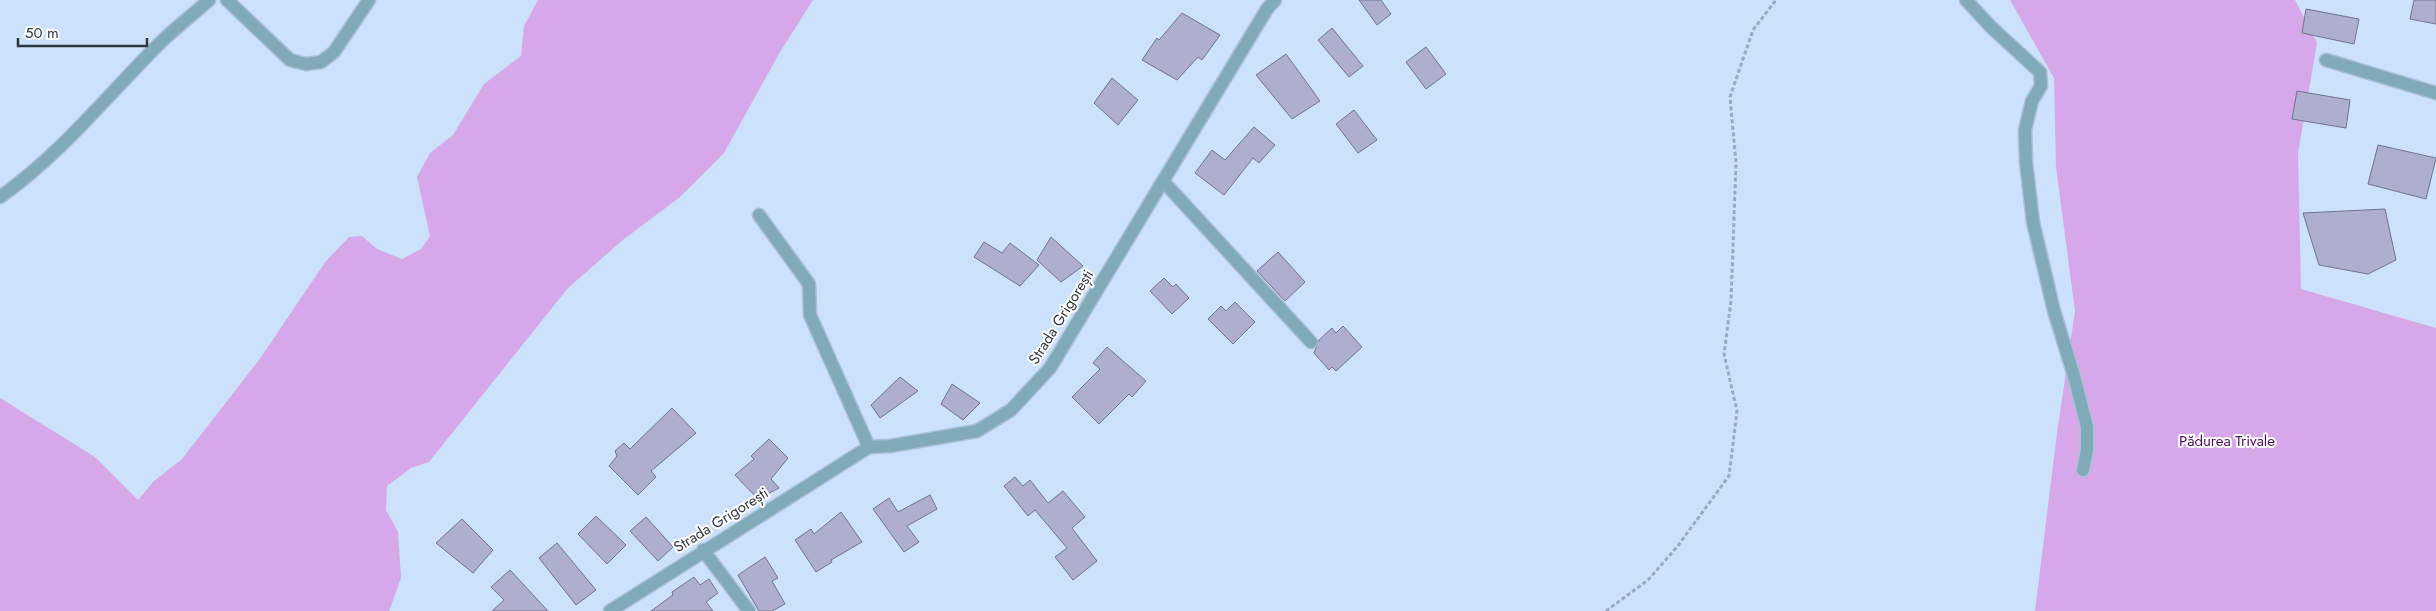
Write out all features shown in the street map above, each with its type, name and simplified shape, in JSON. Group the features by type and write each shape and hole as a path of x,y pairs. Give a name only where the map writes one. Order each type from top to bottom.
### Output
{"street":[{"path":"0,197 22,182 67,139 154,49 209,0"},
{"path":"227,0 290,60 306,64 321,62 334,52 369,0"},
{"name":"Strada Grigorești","path":"610,611 703,550 869,447 890,446 977,430 1011,410 1050,368 1267,9 1275,0"},
{"path":"1966,0 1991,27 2040,72 2040,86 2032,101 2025,130 2026,162 2035,230 2054,311 2087,427 2087,450 2083,470"},
{"path":"2326,60 2436,93"},
{"path":"1163,181 1311,342"},
{"path":"759,215 809,284 810,315 869,447"},
{"path":"703,550 749,611"}],"path":[{"path":"1606,611 1648,580 1677,547 1729,476 1737,411 1724,354 1731,301 1736,163 1730,97 1753,30 1776,0"}],"green space":[{"path":"538,0 813,0 780,52 724,153 680,197 624,239 568,288 429,462 411,468 387,486 386,510 398,532 401,578 389,611 0,611 0,398 95,457 138,500 154,481 182,459 259,360 326,261 349,237 362,236 377,249 402,259 421,249 430,236 417,177 430,153 453,135 484,84 521,56 524,26"},
{"name":"Pădurea Trivale","path":"2010,0 2295,0 2317,43 2298,153 2301,289 2436,328 2436,611 2035,611 2057,433 2075,311 2056,167 2054,78"}],"building":[{"path":"1359,0 1381,0 1391,14 1377,25"},
{"path":"2414,0 2436,0 2436,24 2410,19"},
{"path":"2306,9 2359,19 2354,44 2302,33"},
{"path":"1182,13 1220,35 1202,60 1198,57 1177,80 1142,60 1157,38 1159,40"},
{"path":"1332,28 1363,66 1349,77 1318,40"},
{"path":"1426,47 1446,74 1426,89 1406,62"},
{"path":"1286,54 1320,101 1292,119 1256,75"},
{"path":"1112,78 1138,100 1118,125 1094,103"},
{"path":"2297,91 2350,100 2346,128 2292,119"},
{"path":"1354,110 1377,140 1358,153 1336,124"},
{"path":"1254,127 1275,145 1259,163 1253,158 1224,195 1195,173 1212,150 1225,160"},
{"path":"2378,145 2436,158 2426,199 2368,184"},
{"path":"2385,209 2396,260 2368,274 2319,265 2303,213"},
{"path":"1051,237 1083,266 1061,282 1037,260"},
{"path":"984,242 1002,253 1010,243 1039,265 1020,286 974,257"},
{"path":"1278,252 1305,282 1285,301 1257,271"},
{"path":"1164,278 1173,287 1176,284 1189,298 1172,314 1150,291"},
{"path":"1235,302 1255,322 1233,344 1208,319 1221,306 1226,311"},
{"path":"1343,326 1362,347 1336,371 1332,367 1329,370 1314,353 1319,340 1332,328 1336,333"},
{"path":"1107,347 1146,381 1132,397 1129,394 1099,424 1072,397 1100,369 1093,363"},
{"path":"900,377 918,391 880,418 871,405"},
{"path":"952,384 980,403 963,420 941,404"},
{"path":"672,408 696,433 651,471 656,477 638,495 609,466 617,456 615,451 624,443 630,449"},
{"path":"769,439 788,458 771,479 779,488 758,499 735,475 754,459 751,456"},
{"path":"1015,477 1023,486 1030,480 1048,503 1063,491 1085,517 1072,528 1097,561 1073,580 1055,557 1067,548 1035,510 1028,516 1004,486"},
{"path":"930,495 937,509 907,526 919,542 904,552 873,509 889,498 898,512"},
{"path":"841,512 862,542 831,560 832,562 816,572 795,540 811,529 814,534"},
{"path":"596,516 626,545 607,564 578,534"},
{"path":"646,517 673,547 658,561 630,531"},
{"path":"462,519 493,550 473,573 436,543"},
{"path":"557,543 596,590 576,605 539,558"},
{"path":"765,557 778,578 772,581 785,604 772,611 759,611 738,575"},
{"path":"510,570 548,611 492,611 504,600 491,587"},
{"path":"694,577 700,585 709,579 718,593 706,602 713,611 651,611 673,595 672,592"}]}
